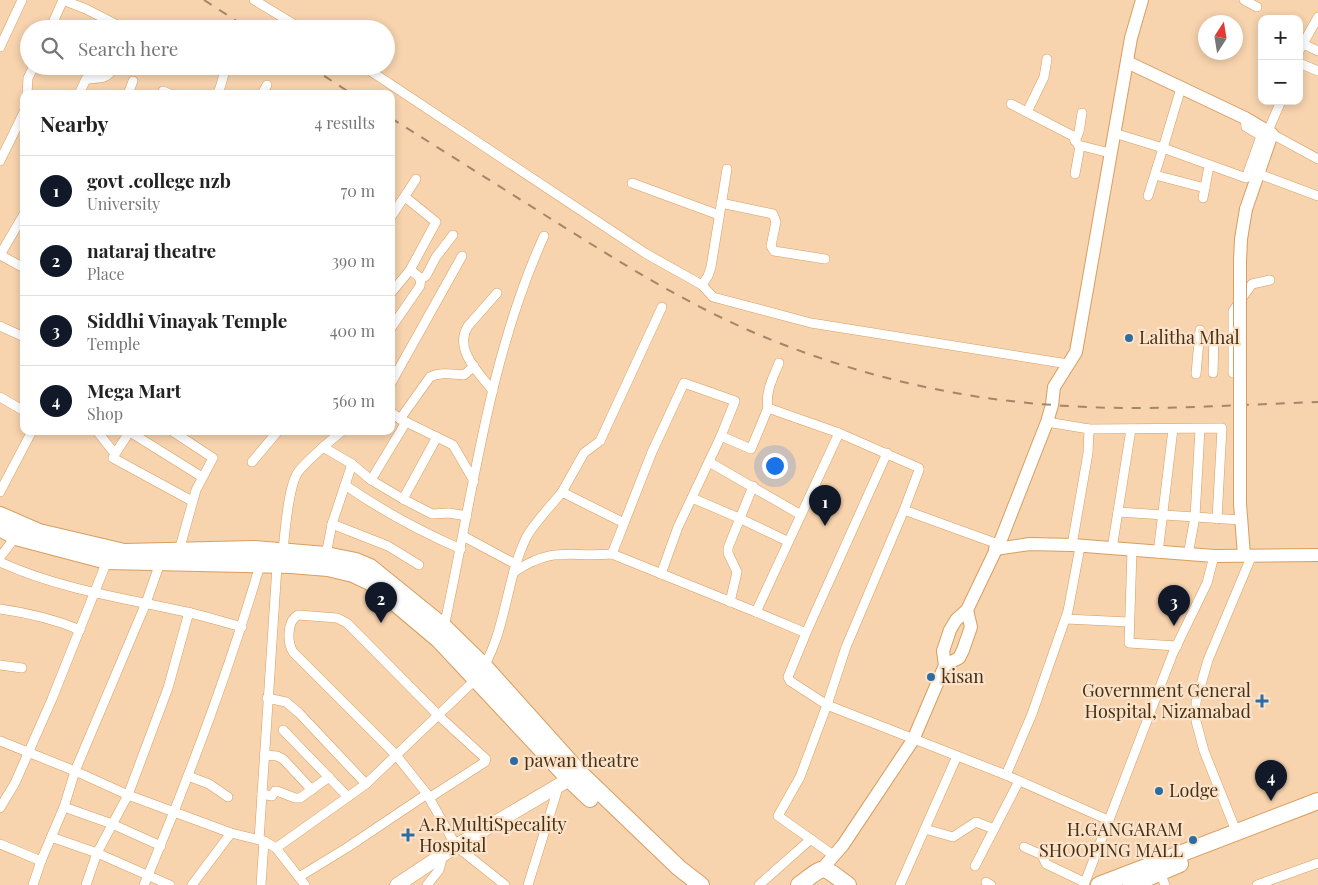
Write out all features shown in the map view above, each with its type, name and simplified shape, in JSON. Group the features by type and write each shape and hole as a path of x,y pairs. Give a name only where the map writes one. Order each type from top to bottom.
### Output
{"highway":[{"path":"0,515 19,531 107,562 260,565 280,559 326,555 356,561 370,567 444,627 480,673 570,779 685,885"},
{"path":"0,528 39,532 114,550 135,552 254,549 291,565 328,568 360,576 370,582 480,673"},
{"path":"570,779 701,885"},
{"path":"1089,884 1318,801"},
{"path":"1131,885 1162,879 1318,812"}],"main road":[{"path":"823,880 834,855 843,845 913,740 945,666 943,651 950,630 956,620 967,610 997,546 1047,422 1052,406 1054,387 1076,352 1131,38 1142,0"},
{"path":"1127,62 1245,118 1270,132 1259,174 1246,209 1241,239 1240,504 1248,555"},
{"path":"997,546 1030,544 1076,546 1214,556 1318,555"},
{"path":"945,666 959,658 966,643 971,627 967,610"},
{"path":"397,885 456,846 570,779"}],"street":[{"path":"0,47 22,0"},
{"path":"54,20 63,0 107,20"},
{"path":"254,0 287,20"},
{"path":"1244,0 1257,7"},
{"path":"1303,45 1315,29 1318,17"},
{"path":"1303,48 1318,51"},
{"path":"1027,112 1044,77 1047,59"},
{"path":"1303,65 1318,71"},
{"path":"27,90 30,75"},
{"path":"81,90 86,79 107,77 108,75"},
{"path":"219,90 224,75"},
{"path":"377,75 645,253 702,285 710,295 718,299 811,323 1068,364"},
{"path":"130,90 133,82"},
{"path":"264,90 267,85"},
{"path":"1148,196 1181,88"},
{"path":"1011,104 1073,136 1077,143 1110,153"},
{"path":"1280,105 1270,132 1318,159"},
{"path":"1075,174 1077,143 1082,113"},
{"path":"1114,133 1163,148 1244,179 1261,136 1246,127 1245,118"},
{"path":"0,160 20,120"},
{"path":"1203,198 1209,166"},
{"path":"702,285 711,267 727,169"},
{"path":"1259,174 1318,196"},
{"path":"1155,175 1205,188"},
{"path":"395,211 416,179"},
{"path":"632,183 719,215"},
{"path":"395,288 410,270 436,222 405,197"},
{"path":"721,203 773,214 776,222 771,246 774,251 825,259"},
{"path":"20,221 0,256 20,266"},
{"path":"421,279 426,276 436,257 453,235"},
{"path":"444,627 493,391 531,264 544,236"},
{"path":"395,376 462,256"},
{"path":"410,270 421,279"},
{"path":"395,322 420,286 421,279"},
{"path":"1233,372 1233,311 1252,284 1270,280"},
{"path":"493,391 474,366 462,343 468,326 497,293"},
{"path":"276,848 366,784 439,716 480,673 499,632 515,568 527,536 562,492 584,453 600,441 662,307"},
{"path":"0,326 20,336"},
{"path":"1196,374 1200,330"},
{"path":"1213,373 1214,336"},
{"path":"720,436 751,449 768,408 768,389 779,363"},
{"path":"371,480 403,420 430,377 434,375 464,375 474,366"},
{"path":"612,554 652,452 684,383 735,401 710,462 678,527 661,574"},
{"path":"0,397 20,409"},
{"path":"768,408 840,433 917,466 919,470 846,647 800,777 778,814 834,855"},
{"path":"395,415 453,445 474,481"},
{"path":"1047,422 1090,428 1222,428 1218,518"},
{"path":"1006,775 1032,714 1066,619 1090,428"},
{"path":"1112,549 1131,428"},
{"path":"1158,553 1173,429"},
{"path":"1188,555 1195,517 1200,429"},
{"path":"756,612 787,541 840,433"},
{"path":"0,492 30,435"},
{"path":"100,435 115,454"},
{"path":"127,435 113,458 192,501"},
{"path":"136,435 202,477"},
{"path":"178,435 213,458 202,477 192,501 179,551"},
{"path":"252,462 275,435"},
{"path":"261,885 262,794 267,698 280,559 285,529 294,479 298,471 337,435"},
{"path":"403,499 436,437"},
{"path":"323,447 352,464 371,480 432,514 449,513 467,516"},
{"path":"886,453 806,633 788,677 790,681 827,705 1006,775 1108,820"},
{"path":"710,462 801,515"},
{"path":"326,555 332,524 352,464"},
{"path":"345,485 378,508 423,532 461,549"},
{"path":"730,602 737,572 728,553 728,548 753,486"},
{"path":"562,492 624,523"},
{"path":"692,498 787,541"},
{"path":"904,510 997,546"},
{"path":"1118,512 1241,520"},
{"path":"332,524 388,546 419,566"},
{"path":"0,557 19,531"},
{"path":"463,536 515,568"},
{"path":"1132,551 1129,642 1177,646"},
{"path":"515,568 556,554 612,554 806,633"},
{"path":"1236,831 1204,751 1196,721 1196,702 1208,660 1248,555"},
{"path":"1024,847 1042,855 1046,864 1089,884 1108,820 1177,646 1208,583 1214,556"},
{"path":"0,562 24,573 242,626"},
{"path":"0,808 15,783 52,699 107,562"},
{"path":"33,885 64,806 75,771 146,603 160,563"},
{"path":"144,885 175,812 242,626 260,565"},
{"path":"0,609 38,615 80,630"},
{"path":"88,884 97,854 128,795 168,688 189,612"},
{"path":"0,741 75,771 128,795 231,833 261,841 276,848 302,881 348,847 428,796 486,760 343,620 295,616 290,625 290,647 396,755 428,796 456,846 505,885"},
{"path":"1066,619 1129,622"},
{"path":"0,665 22,668"},
{"path":"267,698 286,702 299,713 366,784"},
{"path":"284,730 348,797"},
{"path":"264,756 277,756 283,759 312,790"},
{"path":"900,885 957,756"},
{"path":"188,776 209,784 228,797"},
{"path":"262,794 271,796 277,791 297,799 329,777"},
{"path":"528,885 570,779"},
{"path":"975,866 1019,781"},
{"path":"64,806 112,824 160,846"},
{"path":"925,829 950,838 955,837 976,822 994,829"},
{"path":"192,885 231,833"},
{"path":"51,837 170,885"},
{"path":"759,885 811,839"},
{"path":"0,844 41,861"},
{"path":"428,885 439,870 444,855"},
{"path":"1257,885 1318,863"}],"railway":[{"path":"204,0 235,20"},
{"path":"323,75 346,90"},
{"path":"395,121 597,248 696,305 784,345 859,370 936,389 975,396 1053,405 1152,408 1318,402"}],"place":[{"name":"Lalitha Mhal","path":"1129,338"},
{"name":"govt .college nzb","path":"825,526"},
{"name":"nataraj theatre","path":"381,623"},
{"name":"Siddhi Vinayak Temple","path":"1174,626"},
{"name":"kisan","path":"931,677"},
{"name":"Government General Hospital, Nizamabad","path":"1262,701"},
{"name":"pawan theatre","path":"514,761"},
{"name":"Lodge","path":"1159,791"},
{"name":"Mega Mart","path":"1271,801"},
{"name":"A.R.MultiSpecality Hospital","path":"408,835"},
{"name":"H.GANGARAM SHOOPING MALL","path":"1193,840"}]}
